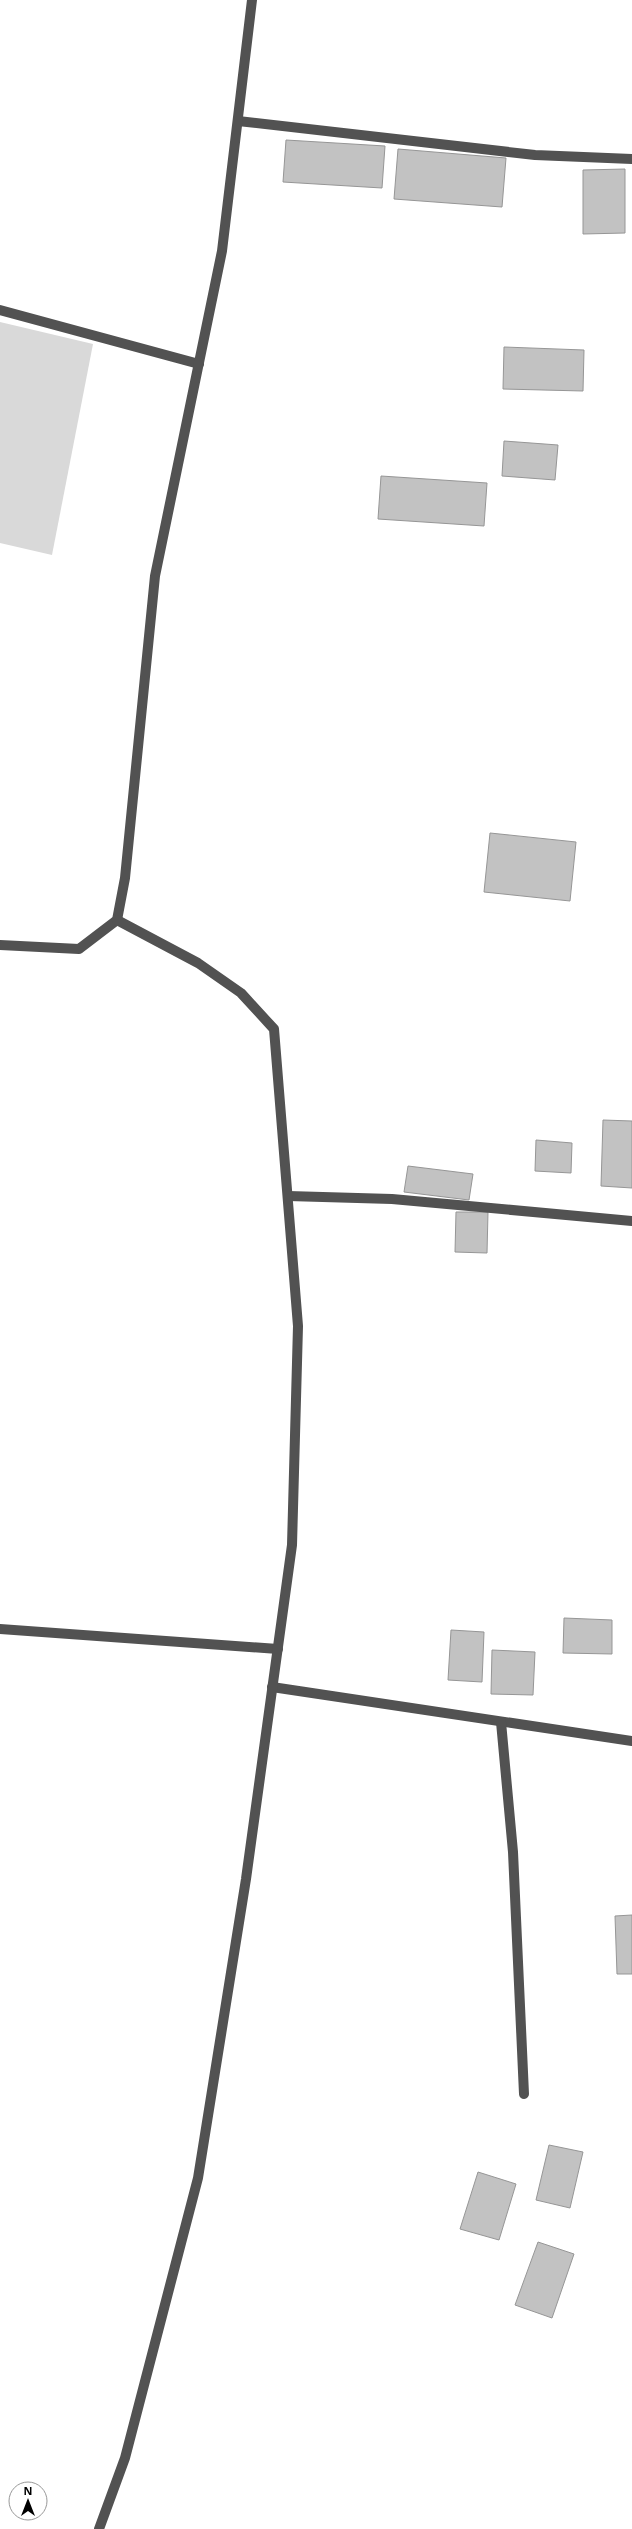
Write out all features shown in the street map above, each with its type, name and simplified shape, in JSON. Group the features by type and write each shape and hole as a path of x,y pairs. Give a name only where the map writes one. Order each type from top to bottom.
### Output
{"street":[{"path":"0,945 79,949 117,920 125,878 155,576 222,251 252,0"},
{"path":"238,121 535,155 632,160"},
{"path":"0,310 199,364"},
{"path":"99,2529 125,2458 198,2178 246,1879 292,1545 298,1326 274,1029 242,993 198,963 117,920"},
{"path":"288,1196 392,1199 632,1221"},
{"path":"0,1629 278,1649"},
{"path":"272,1687 632,1741"},
{"path":"501,1722 513,1852 524,2094"}],"shaded area":[{"path":"0,322 93,344 52,555 0,543"}],"building":[{"path":"286,140 385,146 382,188 283,182"},
{"path":"398,149 506,158 502,207 394,199"},
{"path":"625,169 625,233 583,234 583,170"},
{"path":"504,347 584,350 583,391 503,389"},
{"path":"504,441 558,445 555,480 502,476"},
{"path":"381,476 487,483 484,526 378,519"},
{"path":"490,833 576,842 570,901 484,892"},
{"path":"603,1120 632,1121 632,1188 601,1186"},
{"path":"536,1140 572,1143 571,1173 535,1171"},
{"path":"408,1166 473,1174 469,1200 404,1192"},
{"path":"456,1212 488,1212 487,1253 455,1252"},
{"path":"564,1618 612,1620 612,1654 563,1653"},
{"path":"451,1630 484,1632 482,1682 448,1680"},
{"path":"492,1650 535,1652 533,1695 491,1694"},
{"path":"632,1915 632,1974 617,1974 615,1916"},
{"path":"549,2145 583,2152 570,2208 536,2200"},
{"path":"478,2172 516,2184 499,2240 460,2229"},
{"path":"538,2242 574,2254 552,2318 515,2305"}]}
